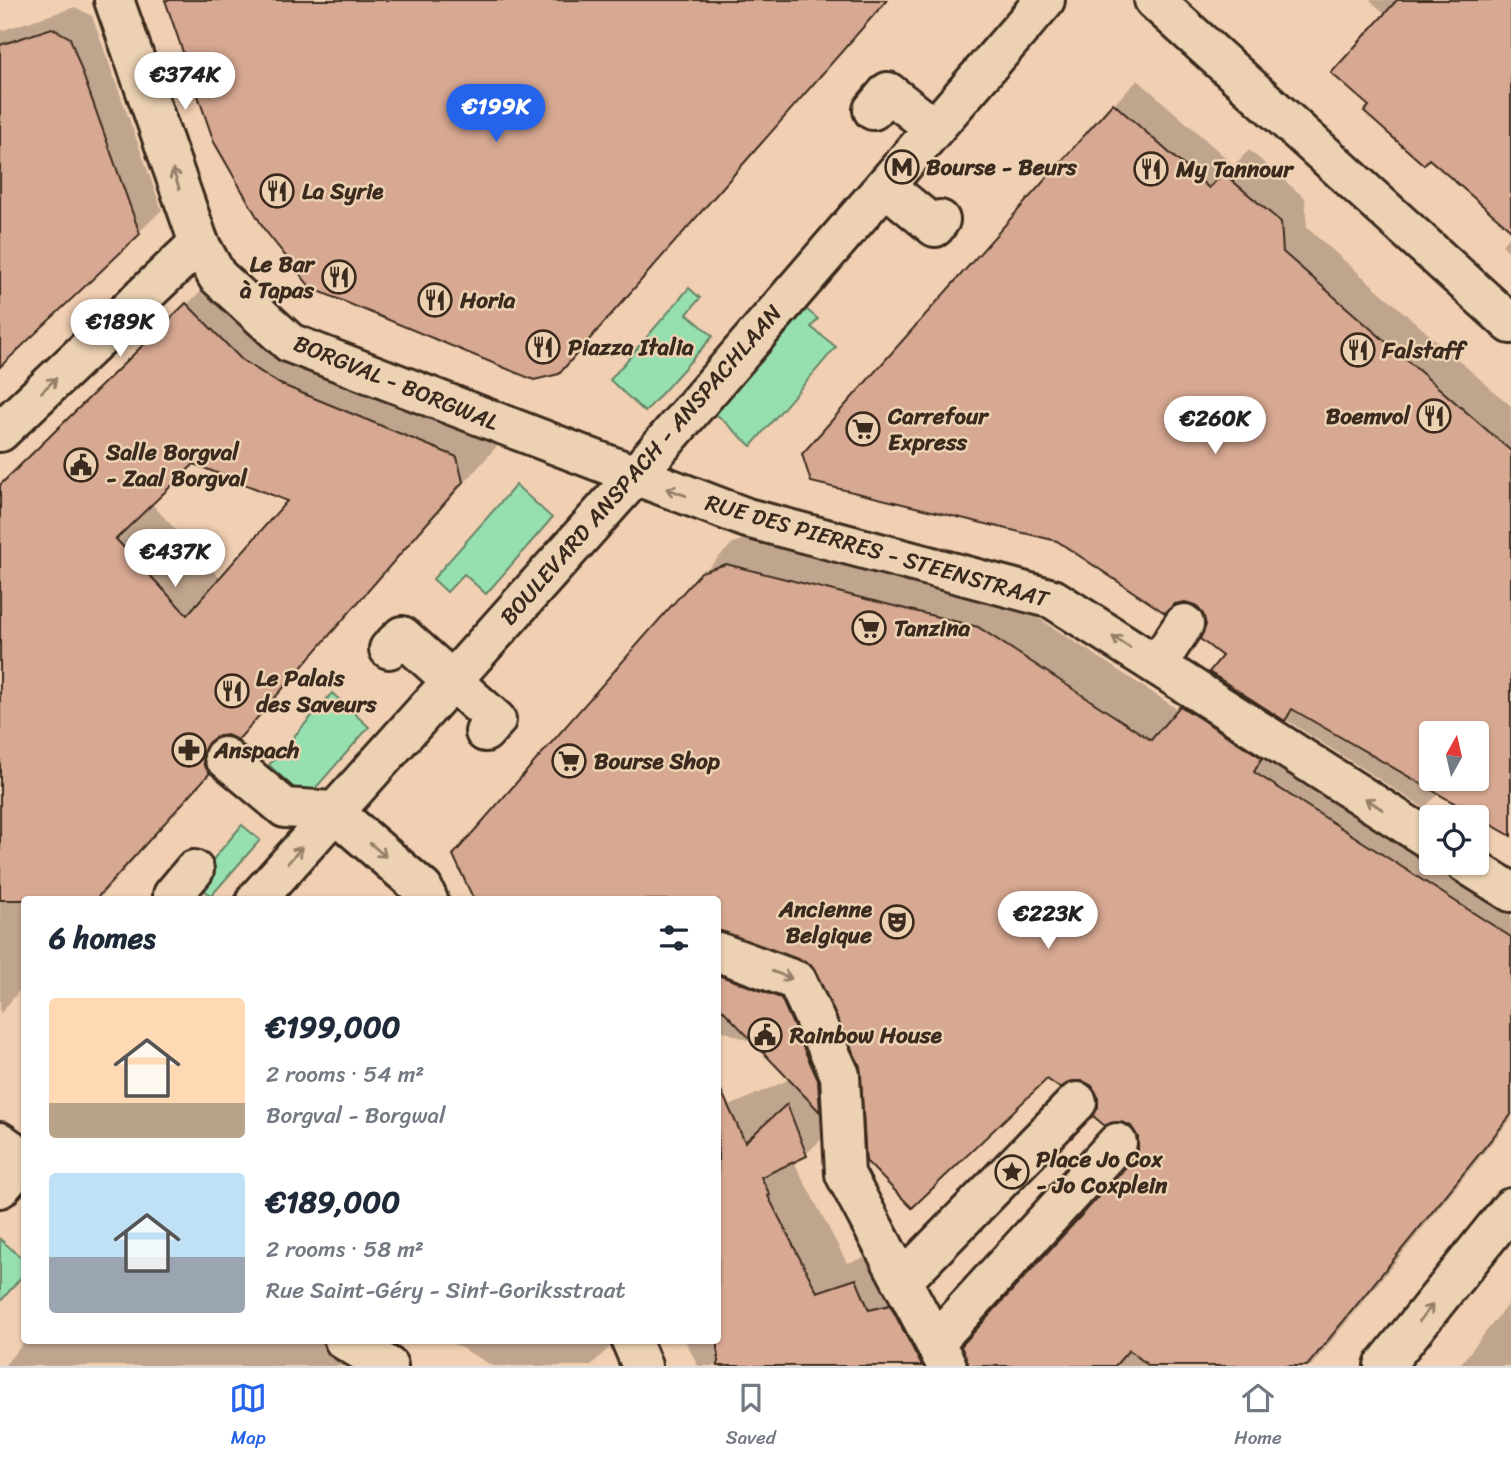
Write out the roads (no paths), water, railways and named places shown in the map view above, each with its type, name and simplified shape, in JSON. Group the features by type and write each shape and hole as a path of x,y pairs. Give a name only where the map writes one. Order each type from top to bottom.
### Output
{"street":[{"name":"BORGVAL - BORGWAL","path":"114,0 199,243 217,276 290,343 634,477"},
{"path":"1154,0 1511,324"},
{"name":"BOULEVARD ANSPACH - ANSPACHLAAN","path":"260,896 634,477 1034,13"},
{"path":"873,110 888,92 934,128"},
{"path":"885,186 935,227 940,220"},
{"path":"0,432 199,243"},
{"name":"RUE DES PIERRES - STEENSTRAAT","path":"634,477 747,518 1053,599 1419,833"},
{"path":"1157,665 1184,624"},
{"path":"389,649 402,636 496,720 485,732"},
{"path":"224,757 285,808 334,811 423,889 426,896"},
{"path":"1484,875 1511,892"},
{"path":"721,953 797,981 840,1075 845,1174 941,1354 1117,1143"},
{"path":"903,1280 1077,1102"},
{"path":"0,1142 21,1157"},
{"path":"0,1188 21,1163"},
{"path":"1384,1366 1511,1208"},
{"path":"351,1344 388,1366"},
{"path":"633,1344 642,1366"}],"place":[{"name":"Bourse - Beurs","path":"902,167"},
{"name":"My Tannour","path":"1151,169"},
{"name":"La Syrie","path":"277,191"},
{"name":"Le Bar à Tapas","path":"339,277"},
{"name":"Horia","path":"435,300"},
{"name":"Piazza Italia","path":"543,347"},
{"name":"Falstaff","path":"1358,350"},
{"name":"Boemvol","path":"1434,416"},
{"name":"Carrefour Express","path":"863,429"},
{"name":"Salle Borgval - Zaal Borgval","path":"81,465"},
{"name":"Tanzina","path":"869,628"},
{"name":"Le Palais des Saveurs","path":"232,691"},
{"name":"Anspach","path":"189,750"},
{"name":"Bourse Shop","path":"569,761"},
{"name":"Ancienne Belgique","path":"897,922"},
{"name":"Rainbow House","path":"765,1035"},
{"name":"Place Jo Cox - Jo Coxplein","path":"1012,1172"}]}
